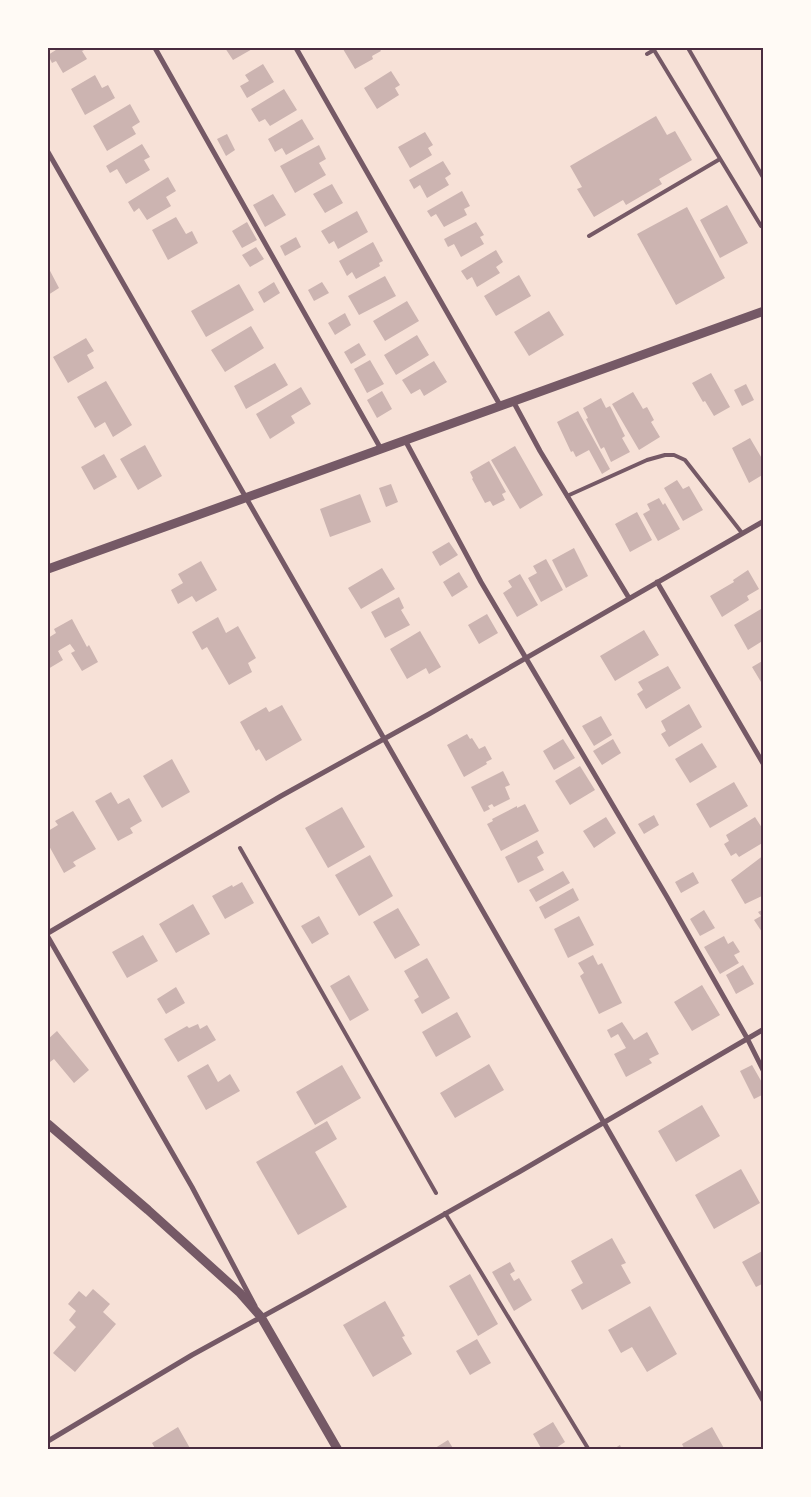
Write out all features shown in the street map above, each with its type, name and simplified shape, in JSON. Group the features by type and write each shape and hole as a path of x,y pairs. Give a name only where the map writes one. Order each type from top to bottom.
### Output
{"street":[{"path":"155,48 381,449"},
{"path":"296,48 500,405"},
{"path":"48,152 764,1402"},
{"path":"48,569 764,311"},
{"path":"512,401 629,598"},
{"path":"405,440 481,582 662,889 747,1038 764,1072"},
{"path":"48,932 281,796 527,658 764,520"},
{"path":"657,582 764,764"},
{"path":"48,937 192,1187 261,1317 338,1450"},
{"path":"48,1441 192,1355 519,1172 603,1121 764,1029"},
{"path":"48,1124 148,1210 240,1293 261,1317"}],"lane":[{"path":"688,48 764,179"},
{"path":"647,54 654,50 761,226 764,227"},
{"path":"589,236 720,159"},
{"path":"567,496 647,460 665,455 674,455 685,460 742,533"},
{"path":"240,848 436,1193"},
{"path":"446,1213 589,1450"}],"building":[{"path":"59,48 88,48 82,51 87,59 63,73 56,61 52,63 48,55"},
{"path":"225,48 254,48 233,60"},
{"path":"379,48 381,51 372,56 373,59 355,69 343,49"},
{"path":"263,64 274,82 247,98 240,86 249,81 245,75"},
{"path":"391,71 400,85 395,88 399,95 377,109 364,88"},
{"path":"95,75 102,88 108,85 115,98 85,115 71,89"},
{"path":"284,89 297,110 270,126 265,119 259,122 251,109"},
{"path":"130,104 140,122 132,127 136,134 107,151 93,126"},
{"path":"656,116 667,135 675,131 692,160 659,179 662,184 626,205 623,200 594,217 577,189 582,187 570,166"},
{"path":"302,119 314,139 286,155 282,148 275,152 268,139"},
{"path":"425,132 433,145 428,148 432,155 410,168 398,147"},
{"path":"227,134 235,150 226,156 217,139"},
{"path":"142,144 150,157 144,160 150,170 126,184 117,169 110,173 106,166"},
{"path":"319,145 326,159 319,163 326,175 295,193 280,166"},
{"path":"443,161 451,174 445,178 449,185 427,198 420,185 414,189 409,180"},
{"path":"168,177 176,191 166,197 171,206 147,220 139,208 134,212 128,202"},
{"path":"332,184 343,203 325,213 313,194"},
{"path":"462,191 470,206 464,209 467,215 444,227 436,214 431,217 427,211"},
{"path":"273,194 286,215 265,227 253,205"},
{"path":"727,205 748,243 720,258 700,220"},
{"path":"687,207 725,278 676,305 637,234"},
{"path":"357,211 368,232 338,249 334,241 329,244 321,231"},
{"path":"176,217 186,234 192,231 198,243 168,260 152,230"},
{"path":"247,222 257,240 242,248 232,231"},
{"path":"476,222 484,235 480,237 484,244 461,257 454,244 448,247 444,239"},
{"path":"296,237 301,247 285,256 280,246"},
{"path":"373,242 383,261 379,263 380,266 356,279 352,272 347,276 339,261"},
{"path":"256,247 264,259 250,267 242,255"},
{"path":"496,250 503,262 496,267 500,273 477,287 472,277 467,280 461,271"},
{"path":"48,267 59,288 48,295"},
{"path":"519,275 531,296 496,316 484,296"},
{"path":"385,276 396,296 359,315 348,296"},
{"path":"274,282 280,293 264,303 258,292"},
{"path":"322,282 329,293 314,301 308,290"},
{"path":"239,284 254,310 206,337 191,311"},
{"path":"407,301 419,321 385,341 373,321"},
{"path":"549,311 564,335 529,356 514,332"},
{"path":"345,313 351,325 335,335 328,323"},
{"path":"251,326 264,348 225,372 211,350"},
{"path":"417,335 429,355 396,375 384,355"},
{"path":"86,338 94,351 87,355 94,368 68,383 53,357"},
{"path":"359,343 366,355 351,364 344,352"},
{"path":"370,360 384,384 367,393 354,369"},
{"path":"434,361 447,382 424,396 420,389 411,394 402,380"},
{"path":"275,363 288,385 246,409 234,386"},
{"path":"711,373 730,407 714,416 692,383"},
{"path":"106,381 132,425 113,437 105,422 95,428 77,397"},
{"path":"746,384 754,400 742,406 734,390"},
{"path":"301,387 311,404 291,416 295,423 270,439 256,414"},
{"path":"382,391 392,409 377,418 367,400"},
{"path":"633,392 643,409 647,407 654,420 651,422 660,437 639,450 612,404"},
{"path":"601,398 606,408 610,406 625,436 622,438 630,452 611,462 604,447 601,449 586,419 588,418 583,408"},
{"path":"578,411 610,469 602,474 589,450 576,457 573,451 571,452 557,422"},
{"path":"750,438 764,462 764,474 749,483 732,448"},
{"path":"145,445 162,476 138,490 120,459"},
{"path":"515,446 543,495 520,509 491,460"},
{"path":"104,454 117,477 94,490 81,467"},
{"path":"489,461 506,492 502,494 505,500 493,506 490,501 485,503 470,472"},
{"path":"677,480 683,489 689,486 703,510 683,521 664,488"},
{"path":"391,484 398,502 386,507 379,488"},
{"path":"360,494 371,522 330,537 320,509"},
{"path":"659,498 663,505 665,503 680,529 658,541 643,514 650,510 647,504"},
{"path":"637,512 652,540 630,552 615,524"},
{"path":"449,542 458,555 440,566 432,552"},
{"path":"574,548 588,576 566,588 552,560"},
{"path":"546,559 563,590 541,602 528,578 537,573 533,566"},
{"path":"201,561 217,590 196,602 192,596 178,604 171,590 183,583 178,574"},
{"path":"382,568 395,589 361,609 348,588"},
{"path":"748,570 759,589 747,596 749,600 722,617 710,596 734,582 733,580"},
{"path":"459,572 468,587 452,597 443,582"},
{"path":"520,574 538,605 517,617 503,593 512,587 508,581"},
{"path":"399,597 404,608 401,610 410,625 385,638 371,612"},
{"path":"761,609 764,614 764,640 748,650 734,625"},
{"path":"487,614 498,633 479,644 468,625"},
{"path":"218,617 226,633 238,626 256,658 248,663 252,672 229,685 207,647 202,650 192,632"},
{"path":"72,619 87,647 89,645 98,662 82,671 71,653 75,651 70,644 58,651 63,660 48,669 48,638 56,633 54,629"},
{"path":"644,630 659,655 615,681 600,656"},
{"path":"420,631 441,667 429,674 426,668 407,679 390,649"},
{"path":"764,660 764,687 752,667"},
{"path":"668,666 681,688 646,709 637,694 643,690 638,682"},
{"path":"689,704 702,727 669,747 661,734 666,731 661,721"},
{"path":"282,705 302,740 266,761 259,749 256,751 240,722 266,707 269,712"},
{"path":"601,716 612,735 594,746 582,726"},
{"path":"467,734 479,749 485,746 492,759 486,762 487,764 464,777 447,745"},
{"path":"563,739 575,758 554,770 543,751"},
{"path":"613,739 621,753 602,765 593,751"},
{"path":"702,743 717,767 690,783 675,759"},
{"path":"172,759 190,792 162,808 143,776"},
{"path":"580,766 595,790 570,805 555,781"},
{"path":"503,771 510,785 505,787 510,799 494,807 492,804 488,806 490,809 484,812 471,787"},
{"path":"734,782 748,806 710,828 696,804"},
{"path":"111,792 118,804 129,798 142,821 130,828 133,833 118,841 95,801"},
{"path":"525,804 539,831 501,851 487,824 493,821 492,819"},
{"path":"342,807 365,847 328,868 305,828"},
{"path":"73,811 96,849 73,862 76,866 64,873 48,844 48,831 58,825 55,821"},
{"path":"654,815 659,825 644,834 638,824"},
{"path":"606,817 616,833 594,848 583,831"},
{"path":"755,817 764,831 764,842 739,857 736,853 731,856 724,844 729,841 726,835"},
{"path":"537,840 544,853 537,857 544,870 518,883 505,857"},
{"path":"370,855 393,896 359,916 335,875"},
{"path":"764,855 764,895 745,904 731,880"},
{"path":"563,871 570,883 536,902 529,890"},
{"path":"693,872 699,883 681,893 675,882"},
{"path":"242,882 254,903 225,919 212,896 232,885 233,887"},
{"path":"573,888 579,900 545,919 539,907"},
{"path":"193,904 210,934 176,953 159,924"},
{"path":"398,908 420,945 395,959 373,922"},
{"path":"764,909 764,935 754,920 761,916 758,912"},
{"path":"704,910 715,928 700,936 690,919"},
{"path":"319,916 329,934 312,944 301,926"},
{"path":"579,916 594,945 568,958 554,929"},
{"path":"143,935 158,961 127,978 112,952"},
{"path":"724,936 728,944 733,941 740,952 734,955 739,963 720,974 704,947"},
{"path":"593,955 598,965 602,963 622,1003 599,1014 580,976 584,973 578,963"},
{"path":"427,958 450,998 422,1014 414,1000 419,997 404,971"},
{"path":"743,965 754,984 736,994 726,975"},
{"path":"349,975 369,1010 350,1021 330,986"},
{"path":"702,985 720,1015 692,1031 674,1002"},
{"path":"176,987 185,1003 166,1014 157,999"},
{"path":"457,1012 471,1037 436,1057 422,1032"},
{"path":"622,1022 634,1040 647,1032 659,1054 649,1059 652,1063 626,1077 614,1054 626,1048 618,1034 611,1038 607,1030"},
{"path":"198,1024 200,1029 207,1025 216,1040 178,1062 164,1039 187,1026 189,1028"},
{"path":"57,1031 89,1070 74,1083 54,1059 50,1062 48,1059 48,1039"},
{"path":"208,1064 218,1082 230,1074 240,1091 206,1110 187,1076"},
{"path":"489,1064 504,1090 455,1118 440,1093"},
{"path":"342,1065 361,1098 315,1125 296,1092"},
{"path":"752,1065 764,1086 764,1094 754,1099 740,1071"},
{"path":"702,1105 720,1136 676,1162 658,1131"},
{"path":"327,1121 337,1139 315,1152 347,1207 298,1235 256,1162"},
{"path":"741,1169 760,1203 714,1229 695,1195"},
{"path":"612,1238 626,1263 621,1265 631,1283 582,1310 571,1290 583,1283 571,1261"},
{"path":"764,1250 764,1283 756,1287 742,1262"},
{"path":"510,1262 515,1271 510,1274 514,1281 519,1278 532,1300 514,1311 492,1272"},
{"path":"470,1274 498,1324 478,1336 449,1286"},
{"path":"93,1289 110,1304 103,1312 116,1324 75,1372 53,1353 76,1327 69,1320 76,1311 68,1304 79,1291 86,1297"},
{"path":"385,1301 405,1336 402,1337 412,1354 373,1377 343,1325"},
{"path":"650,1306 677,1354 647,1372 632,1347 621,1353 608,1330"},
{"path":"477,1339 491,1363 470,1375 456,1351"},
{"path":"553,1422 565,1442 553,1450 542,1450 533,1434"},
{"path":"178,1427 191,1450 156,1450 152,1443"},
{"path":"712,1427 725,1450 685,1450 682,1444"},
{"path":"448,1440 454,1450 432,1450"},
{"path":"620,1445 622,1450 612,1450"}]}
